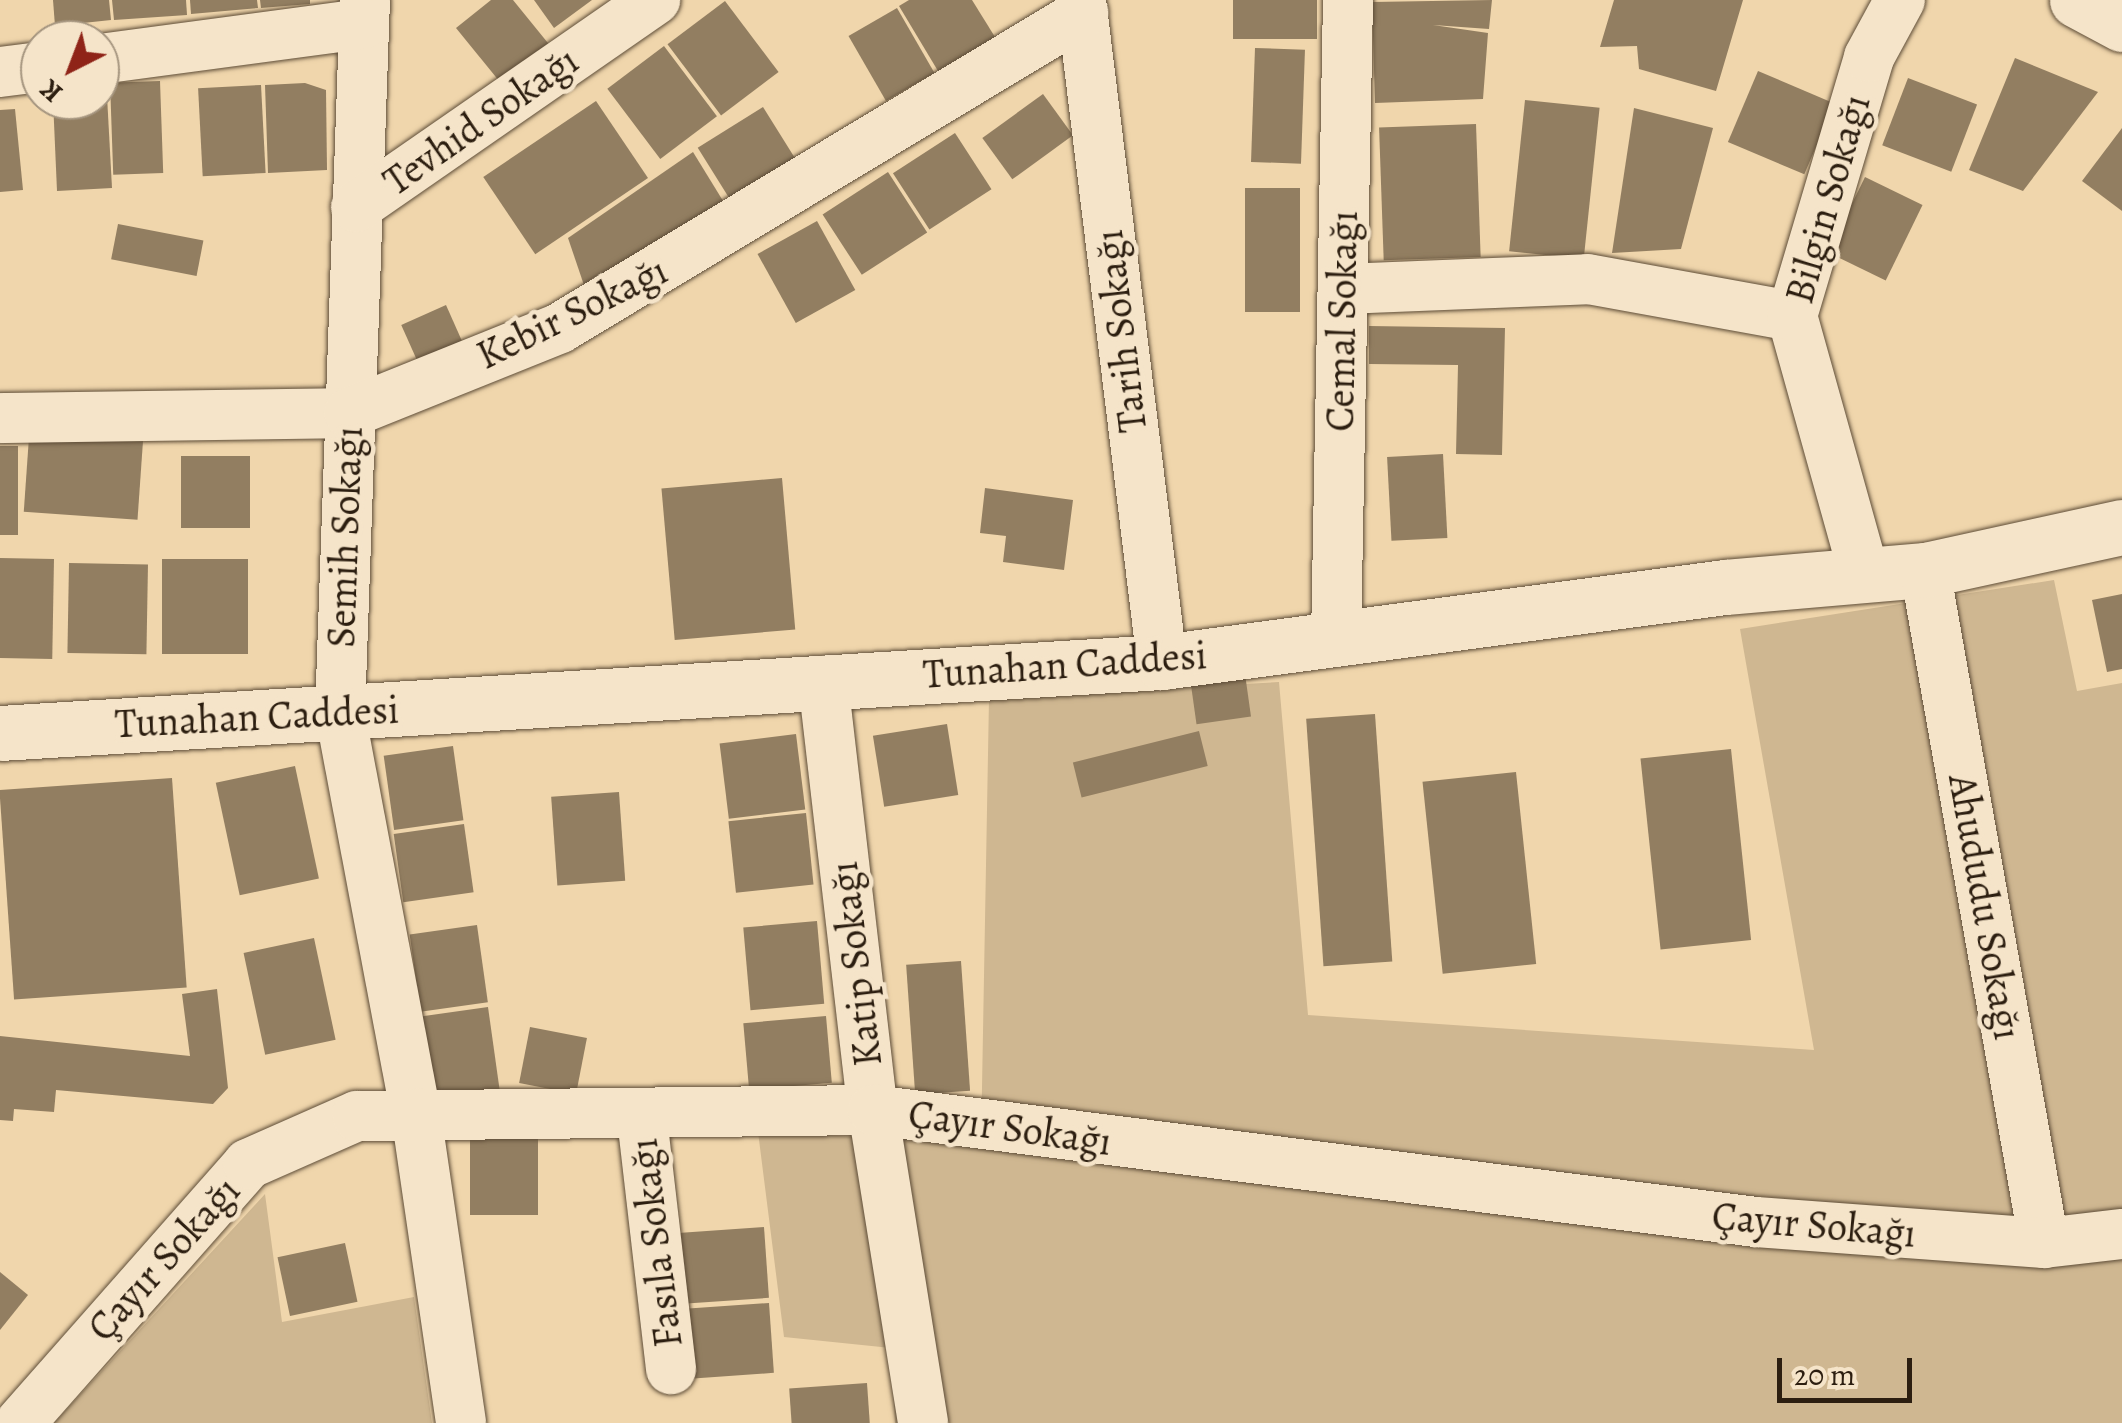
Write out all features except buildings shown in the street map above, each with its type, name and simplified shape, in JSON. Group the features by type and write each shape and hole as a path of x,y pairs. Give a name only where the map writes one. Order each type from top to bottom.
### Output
{"street":[{"name":"Tevhid Sokağı","path":"356,207 655,0"},
{"name":"Cemal Sokağı","path":"1336,641 1348,0"},
{"name":"Bilgin Sokağı","path":"1866,577 1792,316 1870,56 1900,0"},
{"path":"2077,0 2122,24"},
{"name":"Kebir Sokağı","path":"0,418 349,413 560,328 1082,6"},
{"name":"Tarih Sokağı","path":"1082,6 1162,662"},
{"name":"Semih Sokağı","path":"364,12 340,713 416,1114 461,1423"},
{"path":"120,55 364,12"},
{"path":"1343,289 1588,278 1792,316"},
{"name":"Tunahan Caddesi","path":"0,732 1162,662 1726,587 1926,570 2122,526"},
{"name":"Ahududu Sokağı","path":"1926,570 2044,1243"},
{"name":"Katip Sokağı","path":"823,681 873,1110 923,1423"},
{"name":"Çayır Sokağı","path":"20,1423 248,1164 357,1116 642,1118 873,1110 1756,1222 2044,1243 2122,1234"},
{"name":"Fasıla Sokağı","path":"642,1118 672,1369"}],"shaded area":[{"path":"2054,580 2077,691 2122,683 2122,1423 895,1423 891,1348 784,1337 758,1132 981,1143 989,698 1279,682 1308,1015 1814,1050 1740,629"},
{"path":"265,1194 282,1322 414,1297 432,1423 54,1423"}]}
